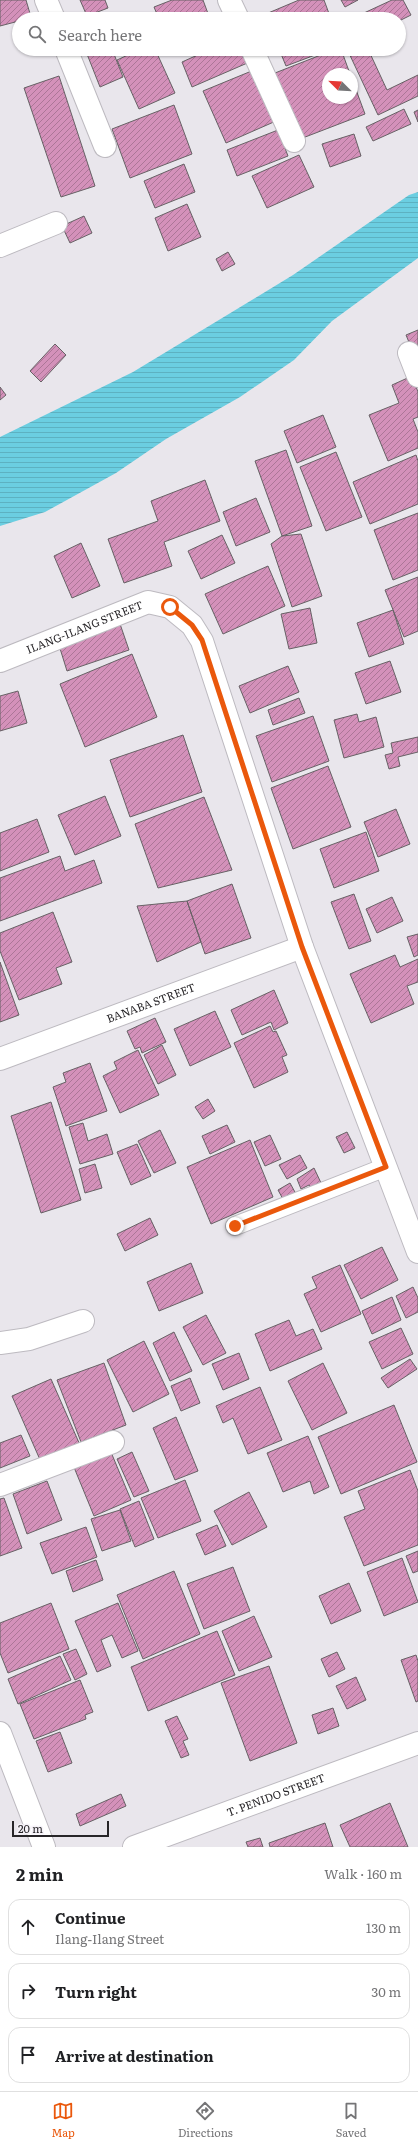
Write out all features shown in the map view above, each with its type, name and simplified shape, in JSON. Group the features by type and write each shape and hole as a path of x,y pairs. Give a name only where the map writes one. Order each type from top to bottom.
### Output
{"street":[{"path":"46,0 51,12"},
{"path":"229,0 235,12"},
{"path":"69,56 105,146"},
{"path":"255,56 294,141"},
{"path":"0,246 56,223"},
{"path":"409,353 418,376"},
{"name":"ILANG-ILANG STREET","path":"0,661 148,602 170,607 192,625 202,640 302,947 418,1252"},
{"name":"BANABA STREET","path":"0,1059 302,947"},
{"path":"0,1343 29,1339 83,1321"},
{"path":"0,1485 113,1442"},
{"path":"0,1733 44,1847"},
{"name":"T. PENIDO STREET","path":"134,1847 418,1743"}],"lane":[{"path":"235,1226 386,1167"}],"water":[{"path":"418,192 418,258 332,321 294,360 240,397 166,439 116,473 45,512 0,526 0,437 133,372 293,275 409,195"}],"building":[{"path":"0,0 26,0 30,12 12,12 12,23 0,26"},
{"path":"80,0 105,0 108,8 98,12 85,12"},
{"path":"172,0 203,0 207,12 156,12 154,7"},
{"path":"299,0 324,0 328,12 271,12"},
{"path":"341,0 358,0 345,7"},
{"path":"392,0 403,0 411,15 406,18 406,12 366,12"},
{"path":"88,56 115,56 123,77 100,87"},
{"path":"126,56 158,56 175,93 139,109 117,60"},
{"path":"195,56 250,56 252,61 192,87 182,62"},
{"path":"282,56 312,56 286,66"},
{"path":"318,56 344,56 348,68 322,68 322,104 358,104 358,95 365,114 300,139 275,73"},
{"path":"350,56 371,56 387,90 418,75 418,96 378,115 358,72 358,68 356,68"},
{"path":"254,70 276,121 226,143 203,91"},
{"path":"59,76 95,186 61,197 24,88"},
{"path":"174,105 192,154 130,178 112,129"},
{"path":"404,109 411,124 373,141 366,127"},
{"path":"418,110 418,122 414,112"},
{"path":"278,130 288,156 237,176 227,150"},
{"path":"354,134 361,156 330,167 322,144"},
{"path":"299,155 314,187 267,208 252,176"},
{"path":"184,164 195,192 155,208 144,181"},
{"path":"187,204 201,237 168,251 155,218"},
{"path":"84,216 92,233 70,243 62,226"},
{"path":"228,252 235,264 222,271 216,259"},
{"path":"418,330 418,364 406,335"},
{"path":"55,344 66,355 41,382 30,371"},
{"path":"412,376 418,392 418,417 413,419 418,432 418,448 388,461 369,415 399,403 392,385"},
{"path":"0,387 6,395 0,400"},
{"path":"323,415 336,447 297,463 284,431"},
{"path":"286,450 312,526 282,536 255,461"},
{"path":"336,452 362,517 326,531 300,467"},
{"path":"416,455 418,461 418,504 370,524 353,482"},
{"path":"205,480 220,521 164,542 172,566 124,583 108,539 158,521 151,501"},
{"path":"256,498 270,532 236,546 223,512"},
{"path":"418,513 418,570 393,580 374,530"},
{"path":"301,534 322,596 292,607 271,544 282,536"},
{"path":"222,535 235,563 201,579 188,551"},
{"path":"81,543 100,586 72,598 54,556"},
{"path":"268,566 285,606 223,634 205,594"},
{"path":"418,577 418,631 404,637 385,590"},
{"path":"310,608 317,643 289,649 281,614"},
{"path":"393,610 404,644 369,657 357,623"},
{"path":"119,621 129,650 67,671 58,642"},
{"path":"132,654 157,717 85,747 60,684"},
{"path":"390,661 401,692 366,704 355,673"},
{"path":"288,666 299,692 250,713 239,686"},
{"path":"18,691 27,723 0,731 0,696"},
{"path":"299,698 305,713 273,725 268,710"},
{"path":"357,714 359,722 376,717 384,747 344,758 334,720"},
{"path":"313,716 329,761 272,782 256,736"},
{"path":"183,735 202,792 130,817 110,760"},
{"path":"418,737 418,752 398,757 400,766 389,769 385,755 393,753 391,743"},
{"path":"328,766 351,827 293,849 271,788"},
{"path":"105,796 121,836 75,855 58,815"},
{"path":"204,797 232,870 158,888 135,824"},
{"path":"396,809 410,844 378,857 364,822"},
{"path":"37,819 49,852 0,871 0,833"},
{"path":"366,832 379,871 334,888 320,849"},
{"path":"60,856 65,871 94,860 102,883 0,921 0,878"},
{"path":"232,884 251,938 205,954 187,901"},
{"path":"354,894 371,941 349,949 331,902"},
{"path":"392,897 403,921 377,933 366,909"},
{"path":"187,901 201,942 157,962 137,906"},
{"path":"53,912 72,962 56,968 62,984 19,1000 0,951 0,933"},
{"path":"418,934 418,955 414,957 407,937"},
{"path":"395,955 400,967 418,959 418,982 407,986 414,1004 371,1023 350,974"},
{"path":"0,962 19,1015 0,1022"},
{"path":"274,990 288,1023 274,1030 271,1022 242,1035 231,1010"},
{"path":"215,1011 231,1047 190,1066 174,1029"},
{"path":"155,1018 166,1042 142,1053 140,1047 135,1049 127,1031"},
{"path":"270,1026 273,1032 276,1031 287,1055 282,1057 288,1072 254,1088 234,1043"},
{"path":"162,1045 176,1075 158,1084 144,1055"},
{"path":"138,1050 159,1095 120,1113 103,1076 117,1069 114,1062"},
{"path":"90,1063 107,1111 66,1126 53,1087 66,1082 63,1073"},
{"path":"208,1099 215,1111 203,1119 195,1107"},
{"path":"51,1102 81,1200 41,1213 11,1116"},
{"path":"83,1123 88,1141 107,1134 113,1154 80,1164 69,1127"},
{"path":"227,1125 235,1142 210,1154 202,1136"},
{"path":"160,1130 176,1163 154,1173 138,1141"},
{"path":"347,1132 355,1148 344,1153 336,1137"},
{"path":"270,1135 281,1159 265,1166 254,1142"},
{"path":"250,1140 273,1197 211,1224 187,1167"},
{"path":"137,1144 151,1176 131,1185 117,1152"},
{"path":"300,1155 307,1168 287,1179 279,1165"},
{"path":"95,1164 102,1188 85,1193 79,1169"},
{"path":"314,1168 322,1185 312,1190 309,1185 301,1189 297,1179"},
{"path":"290,1183 296,1194 284,1201 278,1190"},
{"path":"150,1218 158,1235 125,1251 117,1234"},
{"path":"382,1247 398,1280 361,1299 344,1265"},
{"path":"191,1263 203,1293 159,1311 147,1282"},
{"path":"340,1265 361,1314 321,1332 304,1294 317,1288 312,1277"},
{"path":"413,1287 418,1298 418,1312 406,1318 396,1296"},
{"path":"392,1297 401,1320 372,1334 362,1311"},
{"path":"206,1315 226,1353 203,1365 183,1327"},
{"path":"289,1320 296,1336 313,1329 322,1349 270,1371 255,1334"},
{"path":"401,1328 413,1354 382,1369 369,1342"},
{"path":"174,1332 192,1371 170,1381 153,1343"},
{"path":"144,1341 169,1394 133,1412 107,1360"},
{"path":"239,1353 249,1379 223,1390 212,1364"},
{"path":"410,1359 417,1369 388,1388 381,1378"},
{"path":"104,1363 126,1425 81,1442 57,1380"},
{"path":"323,1363 347,1413 312,1430 288,1381"},
{"path":"190,1378 200,1403 181,1411 171,1386"},
{"path":"51,1379 80,1445 41,1462 12,1396"},
{"path":"260,1387 282,1440 248,1454 233,1418 223,1423 216,1406"},
{"path":"394,1405 417,1462 341,1494 318,1437"},
{"path":"176,1417 198,1471 175,1480 153,1428"},
{"path":"21,1435 30,1456 0,1468 0,1443"},
{"path":"308,1436 329,1487 314,1494 310,1481 283,1492 267,1453"},
{"path":"108,1445 131,1500 94,1516 71,1460"},
{"path":"132,1452 149,1491 134,1497 117,1459"},
{"path":"410,1470 418,1491 418,1545 364,1566 344,1517 365,1509 358,1491"},
{"path":"185,1480 201,1521 158,1538 141,1498"},
{"path":"47,1481 62,1520 27,1534 13,1494"},
{"path":"249,1492 267,1527 232,1545 214,1511"},
{"path":"4,1498 22,1548 0,1556 0,1499"},
{"path":"139,1501 154,1539 135,1547 120,1509"},
{"path":"120,1510 131,1541 102,1551 91,1519"},
{"path":"217,1525 226,1546 205,1555 196,1534"},
{"path":"86,1527 97,1557 52,1574 40,1543"},
{"path":"418,1551 418,1571 413,1573 406,1556"},
{"path":"402,1558 418,1602 384,1616 367,1572"},
{"path":"96,1560 103,1580 73,1592 66,1571"},
{"path":"233,1567 250,1611 204,1629 187,1584"},
{"path":"174,1571 200,1634 143,1659 117,1595"},
{"path":"349,1583 361,1611 331,1624 319,1596"},
{"path":"51,1603 69,1649 8,1673 0,1653 0,1623"},
{"path":"118,1603 138,1651 122,1658 112,1635 101,1640 111,1666 97,1672 75,1621"},
{"path":"254,1616 272,1657 239,1671 222,1631"},
{"path":"217,1631 235,1675 148,1711 131,1667"},
{"path":"76,1649 87,1674 75,1680 63,1654"},
{"path":"337,1652 345,1669 329,1677 321,1659"},
{"path":"416,1655 418,1661 418,1701 416,1702 401,1660"},
{"path":"60,1656 71,1680 18,1704 8,1679"},
{"path":"269,1666 297,1743 250,1761 221,1683"},
{"path":"356,1677 366,1700 347,1709 336,1686"},
{"path":"80,1680 93,1712 85,1715 86,1719 34,1739 20,1704"},
{"path":"333,1708 339,1726 318,1734 312,1715"},
{"path":"177,1716 188,1739 183,1741 189,1755 181,1758 165,1721"},
{"path":"60,1732 72,1763 48,1772 36,1741"},
{"path":"121,1794 126,1806 80,1826 76,1814"},
{"path":"390,1803 408,1847 350,1847 340,1825"},
{"path":"325,1823 333,1847 270,1847 269,1843"},
{"path":"260,1838 263,1847 248,1847 246,1842"}],"route":[{"path":"170,607 192,625 202,640 302,947 386,1167 235,1226"}]}
